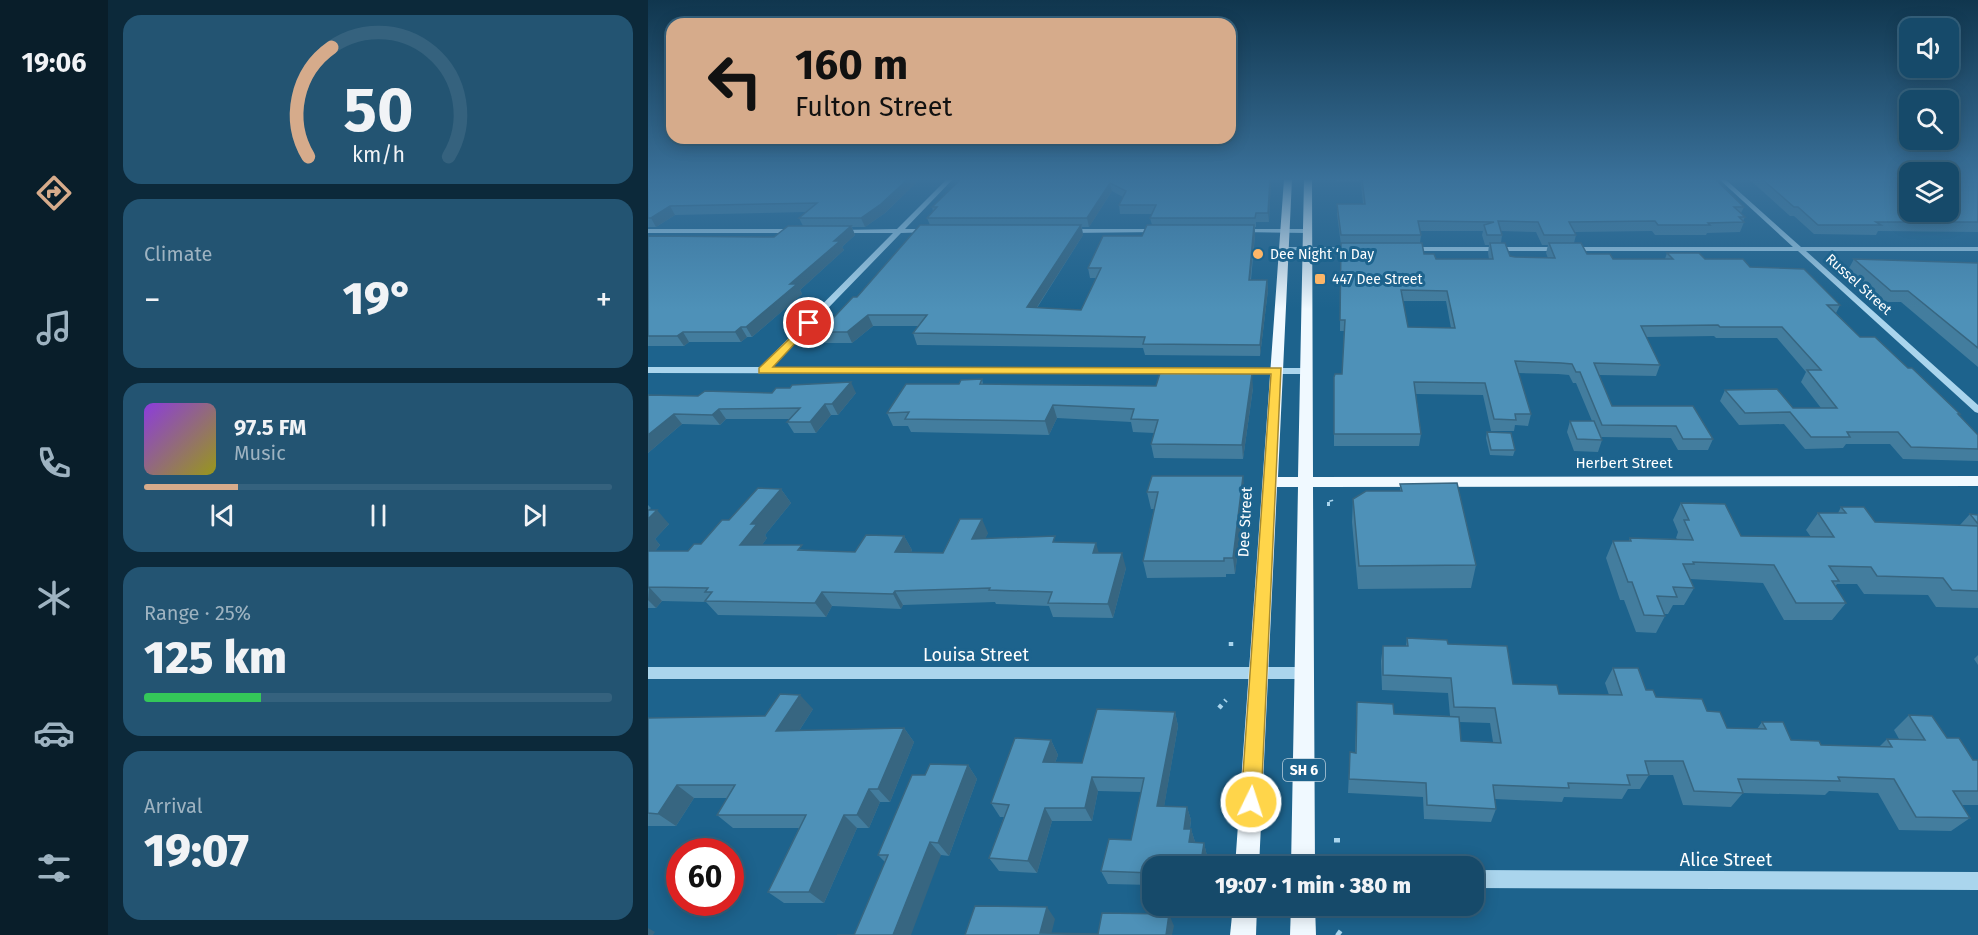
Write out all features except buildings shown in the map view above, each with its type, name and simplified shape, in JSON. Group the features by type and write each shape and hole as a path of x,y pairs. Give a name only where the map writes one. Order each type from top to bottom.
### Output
{"main road":[{"name":"Dee Street","path":"1248,856 1285,223"},
{"name":"SH 6","path":"1303,856 1308,223"},
{"name":"Herbert Street","path":"1270,482 1978,481"},
{"path":"1243,935 1244,916"},
{"path":"1303,916 1303,935"}],"street":[{"path":"763,370 906,223"},
{"name":"Russel Street","path":"1770,223 1978,410"},
{"path":"648,231 800,231"},
{"path":"835,231 935,231"},
{"path":"1061,231 1165,231"},
{"path":"1235,231 1308,231"},
{"path":"1284,249 1358,249"},
{"path":"1406,249 1978,249"},
{"path":"648,370 1307,371"},
{"name":"Louisa Street","path":"648,673 1305,673"},
{"name":"Alice Street","path":"1484,879 1978,881"}],"path":[{"path":"1219,708 1227,700"},
{"path":"1337,838 1337,846"}],"place":[{"name":"Dee Night ‘n Day","path":"1258,254"},
{"name":"447 Dee Street","path":"1320,279"}],"route":[{"path":"809,323 763,370 1277,371 1251,802"}]}
